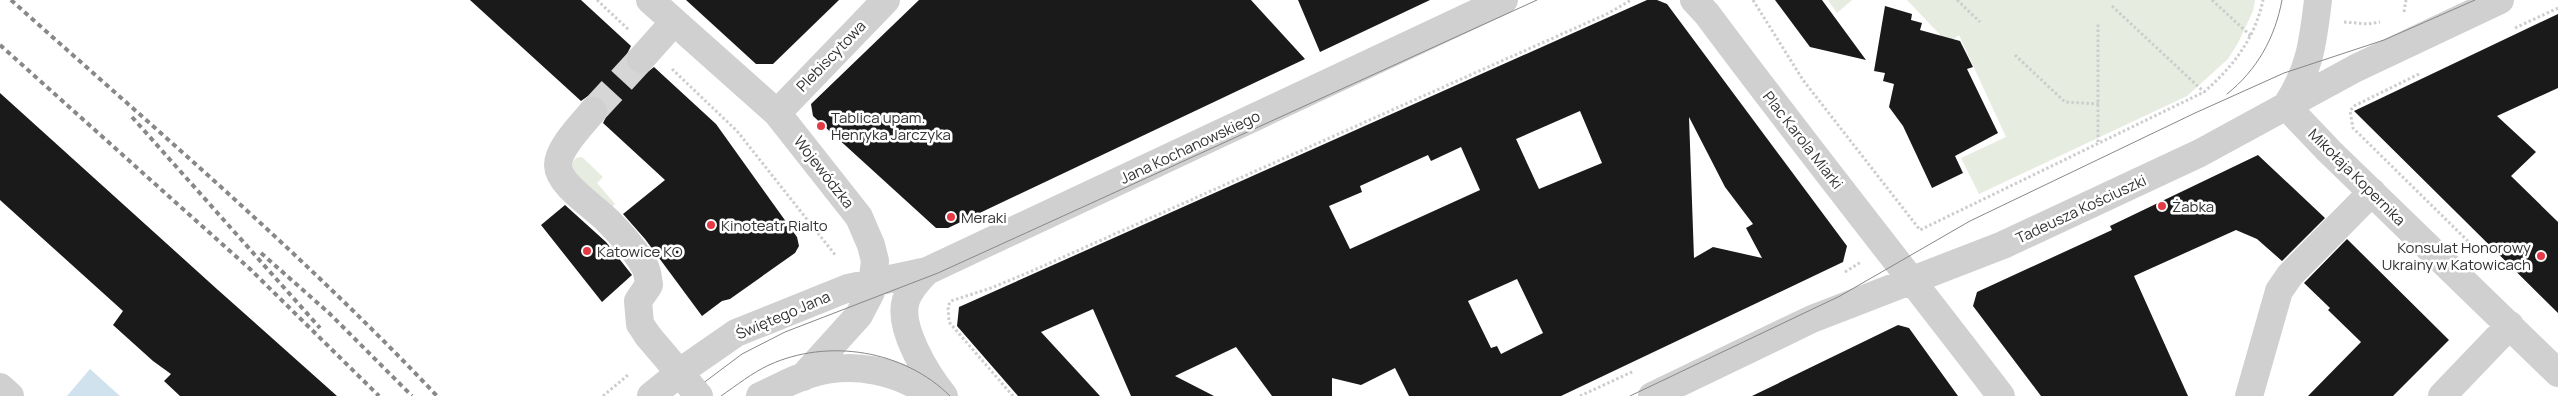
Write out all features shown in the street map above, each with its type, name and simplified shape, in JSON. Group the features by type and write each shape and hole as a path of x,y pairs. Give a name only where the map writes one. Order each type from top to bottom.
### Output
{"street":[{"name":"Wojewódzka","path":"650,0 777,113 859,217 874,261 870,292 859,315 802,377"},
{"name":"Plebiscytowa","path":"777,113 886,0"},
{"name":"Jana Kochanowskiego","path":"872,282 927,271 1504,0"},
{"name":"Plac Karola Miarki","path":"1694,0 1707,14 1795,132 1832,175 2000,396"},
{"name":"Tadeusza Kościuszki","path":"1652,396 1812,319 2003,246 2200,153 2414,39 2500,0"},
{"path":"2286,106 2306,70 2313,46 2317,10"},
{"path":"646,54 674,22"},
{"name":"Mikołaja Kopernika","path":"2286,106 2558,373"},
{"path":"593,111 570,138 558,164 561,178 572,190 610,222 645,268 649,285 638,301 640,324 699,396"},
{"path":"2249,396 2279,291 2290,275 2372,192"},
{"path":"927,271 916,282 906,300 905,317 907,330 931,380 944,396"},
{"name":"Świętego Jana","path":"651,396 687,367 736,333 848,288 872,282"},
{"path":"2442,396 2510,326"},
{"path":"760,396 802,377 842,368 874,369 896,376 932,396"},
{"path":"0,387 10,396"}],"path":[{"path":"596,0 646,54 738,131 836,256"},
{"path":"1013,396 949,322 948,306 951,301 991,288 1032,271 1608,13 1631,0"},
{"path":"1753,0 1803,80 1920,230 2204,92 2227,72 2251,36 2264,0"},
{"path":"1957,0 1980,22"},
{"path":"2212,0 2251,36"},
{"path":"2401,19 2406,0"},
{"path":"2112,6 2204,92"},
{"path":"2513,29 2558,8"},
{"path":"2317,10 2368,24 2384,21"},
{"path":"2098,22 2098,142"},
{"path":"2015,55 2065,102 2099,104"},
{"path":"2424,72 2354,106 2350,111 2350,121 2353,128 2480,253"},
{"path":"1838,275 1862,262 1863,258"},
{"path":"1580,396 1642,367"}],"shaded area":[{"path":"1828,0 1852,0 1837,13"},
{"path":"1907,0 2255,0 2253,11 2228,59 2187,96 1979,194 1961,158 2006,137 1959,35 1948,43"},
{"path":"582,157 603,177 597,183 615,204 610,210 576,185 571,164 576,158"}],"water":[{"path":"90,369 120,396 67,396"}],"building":[{"path":"470,0 581,0 631,46 626,56 626,64 630,70 637,74 645,74 654,67 716,124 797,237 799,246 795,253 730,299 722,301 702,316 645,239 623,214 665,180 603,123 608,113 608,105 604,100 596,96 588,96 581,101"},
{"path":"686,0 839,0 773,64 756,64"},
{"path":"919,0 1251,0 1305,59 948,228 936,228 813,116 811,104"},
{"path":"1298,0 1430,0 1320,52"},
{"path":"1647,0 1657,0 1667,4 1847,246 1843,262 1561,396 1409,396 1395,368 1361,385 1332,378 1332,396 1272,396 1236,347 1175,376 1214,396 1131,396 1093,309 1041,332 1100,396 1018,396 957,326 959,307","holes":["1580,111 1602,163 1539,189 1516,139","1689,117 1725,187 1753,224 1746,228 1762,258 1713,247 1694,258","1461,147 1480,190 1350,249 1329,206 1362,192 1360,186 1428,155 1431,161","1517,279 1543,333 1501,354 1497,346 1491,348 1468,301"]},
{"path":"1775,0 1822,0 1866,60 1810,47"},
{"path":"1885,6 1912,14 1911,20 1922,23 1920,30 1960,41 1973,67 1967,69 1998,133 1955,156 1963,173 1932,188 1903,126 1889,107 1894,84 1883,81 1885,73 1874,71"},
{"path":"2558,14 2558,88 2497,116 2536,152 2511,176 2558,222 2558,313 2354,111"},
{"path":"0,93 337,396 180,396 164,381 171,374 153,361 113,325 123,311 0,200"},
{"path":"2258,155 2325,218 2282,261 2257,239 2236,230 2134,276 2188,396 2041,396 1973,306 1977,292 2112,230 2110,226"},
{"name":"Katowice KO","path":"565,205 606,242 632,275 602,302 541,225"},
{"path":"2347,239 2449,340 2393,396 2308,396 2361,342 2304,283"},
{"path":"1898,325 1909,328 1958,396 1752,396"}],"tunnel":[{"path":"593,111 641,59"}],"tram line":[{"path":"686,396 742,354 785,332 938,273 1537,0"},
{"path":"2227,94 2238,85 2256,64 2275,27 2282,0"},
{"path":"1630,396 1840,296 1970,221 2195,113 2284,73 2384,40 2475,0"},
{"path":"721,396 769,365 792,357 816,352 840,351 864,353 888,359 911,368 931,380 950,396"}],"railway":[{"path":"11,0 282,243 335,293 437,396"},
{"path":"0,45 250,269 379,396"},
{"path":"132,117 320,328"},
{"path":"261,253 329,313 412,396"}],"place":[{"name":"Tablica upam. Henryka Jarczyka","path":"821,126"},
{"name":"Żabka","path":"2162,206"},
{"name":"Meraki","path":"951,217"},
{"name":"Kinoteatr Rialto","path":"711,225"},
{"name":"Katowice KO","path":"587,251"},
{"name":"Konsulat Honorowy Ukrainy w Katowicach","path":"2541,256"}]}
